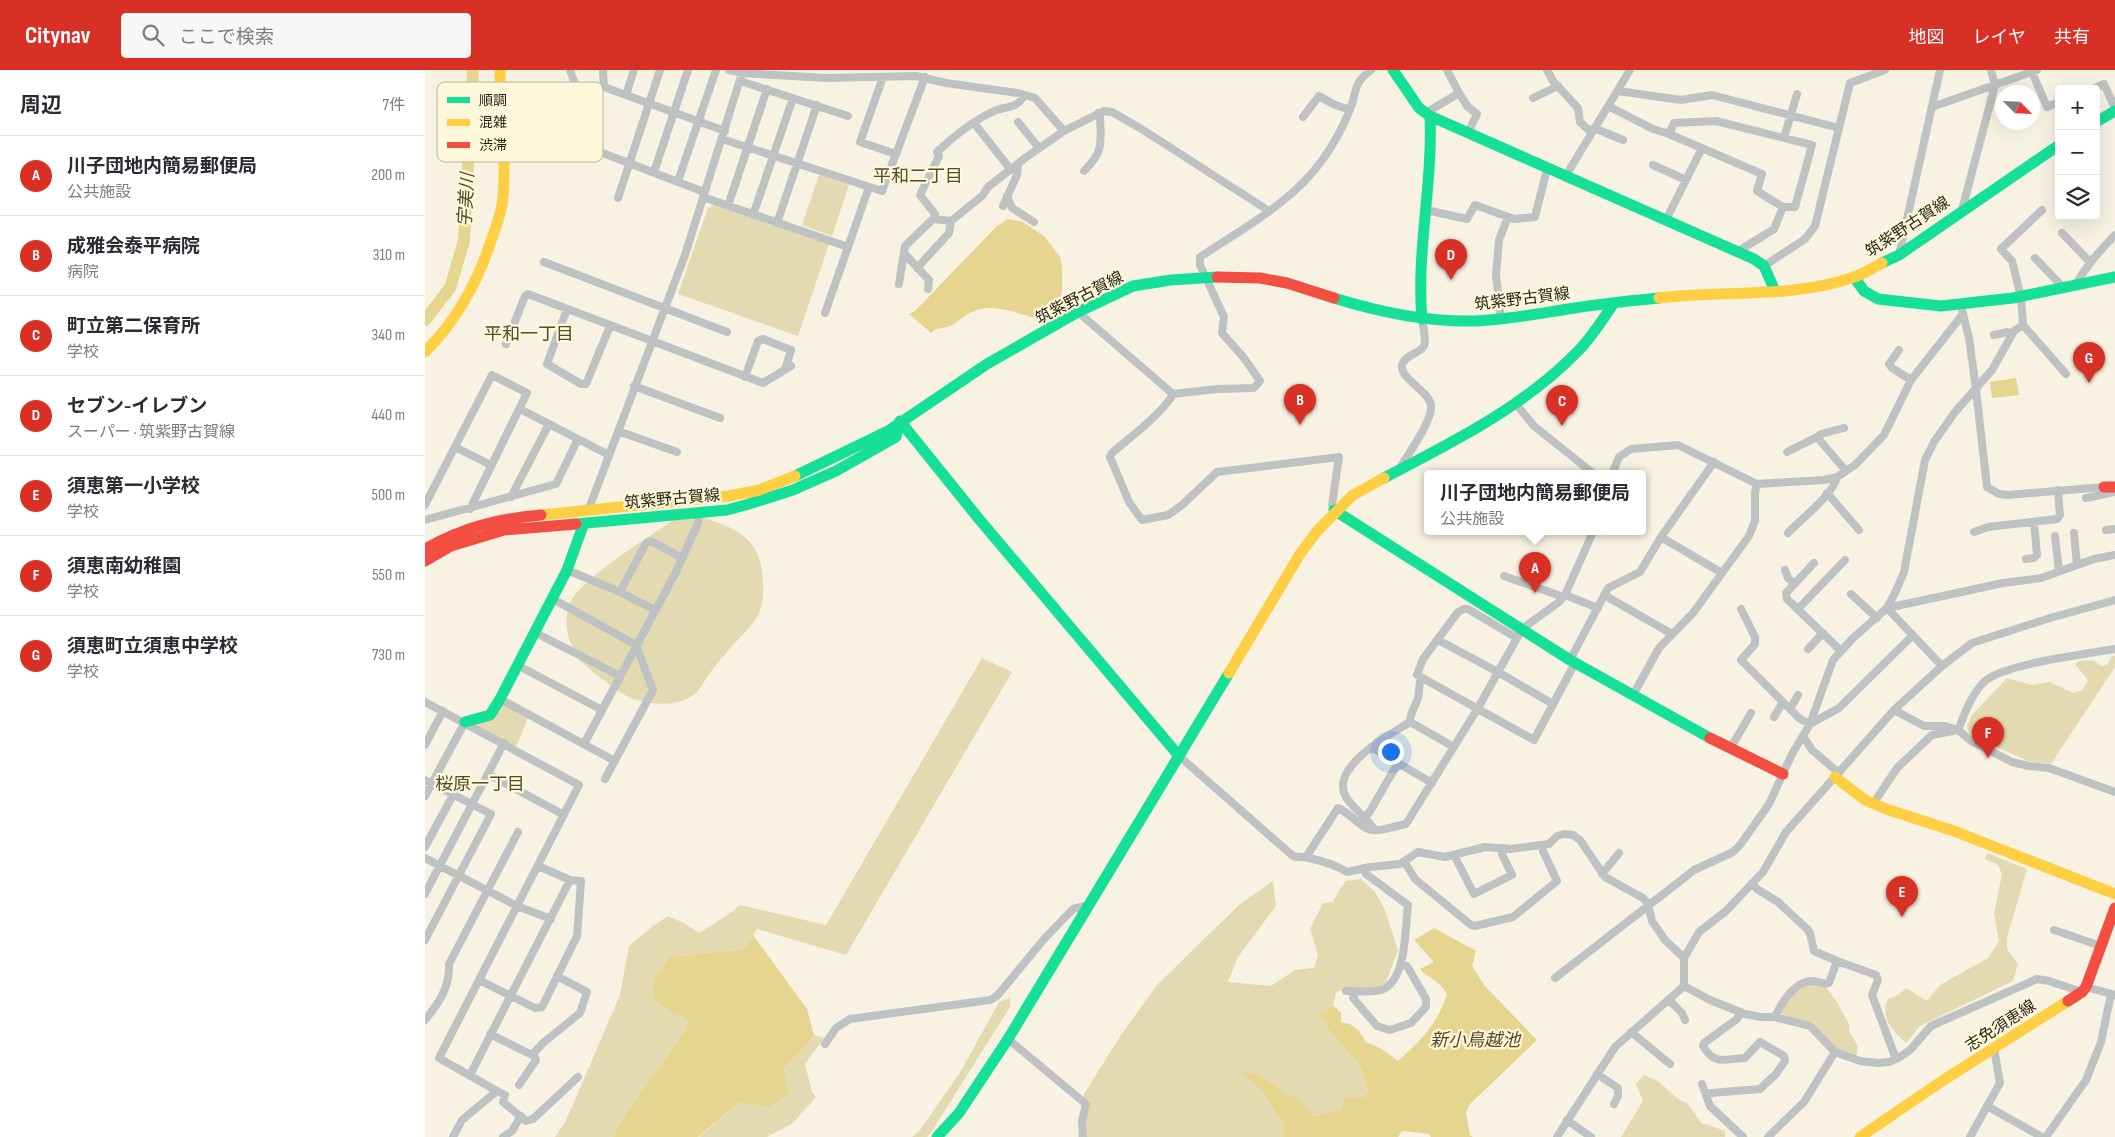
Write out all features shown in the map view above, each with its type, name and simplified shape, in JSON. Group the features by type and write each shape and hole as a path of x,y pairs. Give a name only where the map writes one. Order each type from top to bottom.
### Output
{"street":[{"path":"570,70 574,82"},
{"path":"603,70 604,87 699,122 748,147 882,191 925,78"},
{"path":"626,95 635,70"},
{"path":"618,198 660,70"},
{"path":"654,172 689,70"},
{"path":"678,181 716,70"},
{"path":"729,70 742,74 767,89 848,116"},
{"path":"1371,70 1358,80 1351,110 1322,161 1299,186 1269,211 1200,257 1200,265 1224,317 1222,333 1261,381 1254,388 1217,389 1173,394 1148,422 1112,453 1110,457 1129,502 1142,520 1168,515 1182,505 1217,472 1339,457 1332,505 1334,510 1519,634"},
{"path":"1393,70 1412,99 1428,115 1754,259 1764,266 1775,290"},
{"path":"1447,70 1468,107 1477,114 1468,132"},
{"path":"1547,70 1558,86 1578,108 1580,122 1593,130 1623,140"},
{"path":"1565,177 1630,70"},
{"path":"1764,266 1805,239 1815,226 1850,83 1885,70"},
{"path":"1899,255 1940,70"},
{"path":"1962,210 1995,85 1991,70"},
{"path":"1932,107 2035,71 2047,107 2055,104"},
{"path":"742,74 825,78 925,78 1023,95 1035,98 1064,132"},
{"path":"425,796 428,782 465,722 490,715 519,666 567,570 634,386 685,254 742,74"},
{"path":"883,77 860,142 896,154"},
{"path":"2100,86 2104,84 2115,109 2100,119"},
{"path":"1533,98 1558,86"},
{"path":"728,206 767,89"},
{"path":"1618,91 1681,100 1712,95 1839,128"},
{"path":"1428,115 1459,93"},
{"path":"1784,138 1797,94"},
{"path":"899,284 905,246 933,219 935,214 920,196 939,156 937,152 953,136 997,110 1017,104 1023,95"},
{"path":"1303,117 1319,96 1333,104 1351,110"},
{"path":"753,215 793,98"},
{"path":"777,223 817,105"},
{"path":"1608,106 1653,129 1762,174 1757,191 1783,207 1795,207 1812,145 1716,121 1675,123 1669,134"},
{"path":"917,268 949,233 951,221 981,196 988,187 1039,148 1064,132 1104,111 1112,112 1125,119 1269,211"},
{"path":"1084,171 1097,159 1099,153 1100,116 1098,113"},
{"path":"1398,471 1428,419 1431,405 1427,397 1403,372 1402,365 1406,359 1423,348 1425,343 1420,306 1431,165 1428,115"},
{"path":"1019,122 1039,148"},
{"path":"974,123 1011,170"},
{"path":"1666,220 1702,148"},
{"name":"筑紫野古賀線","path":"425,549 452,534 498,520 589,509 729,496 759,490 786,480 887,431 987,364 1078,312 1133,286 1207,277 1259,278 1287,283 1392,314 1472,321 1501,320 1663,297 1775,290 1821,285 1855,277 1899,255 2055,148"},
{"path":"603,153 678,181 728,206 848,247"},
{"path":"425,352 443,334 468,299 478,279 503,200 502,162"},
{"path":"1003,206 1017,175 1018,164"},
{"path":"1653,166 1686,180"},
{"path":"1426,210 1467,219 1475,205 1514,219 1535,217 1547,169"},
{"path":"825,313 869,187"},
{"path":"1007,196 1012,208 1034,222"},
{"path":"1740,250 1775,229 1783,207"},
{"path":"2043,210 2001,248 2012,261 2021,297 2023,325 2066,374"},
{"path":"1501,320 1496,275 1499,240 1508,217"},
{"path":"933,219 951,221"},
{"path":"2062,233 2090,262"},
{"path":"2076,285 2090,262 2115,235"},
{"path":"904,253 929,280 928,289"},
{"path":"2035,258 2059,283 2061,288"},
{"path":"544,262 727,332"},
{"path":"1855,277 1869,295 1878,299 1962,309 2115,277"},
{"path":"506,344 525,296 528,294 651,342 745,377 763,383 788,368 791,350 763,339 758,341 745,377"},
{"path":"937,1137 973,1094 1008,1039 1300,554 1319,526 1334,510 1353,495 1491,421 1515,403 1576,354 1593,335 1614,303"},
{"path":"567,309 547,364 581,384 586,384 610,326"},
{"path":"1614,470 1619,457 1631,449 1683,446 1757,484 1824,480 1837,477 1855,465 1884,435 1911,380 1962,309"},
{"path":"1962,309 1969,338 1987,487 1999,494 2109,487"},
{"path":"1078,312 1173,394"},
{"path":"1555,978 1694,870 1733,852 1740,845 1769,804 1810,724 1818,705 1824,680 1833,660 1840,650 1887,608 1904,572 1925,460 1940,432 1992,370 2012,335 2023,325"},
{"path":"1994,335 2007,332 2012,335"},
{"path":"1899,350 1889,364 1911,380"},
{"path":"425,505 493,375 527,393 470,509"},
{"path":"634,386 720,418"},
{"path":"1515,403 1535,426 1588,470"},
{"path":"520,409 609,455"},
{"path":"900,421 979,519 1179,756 1293,856 1299,858 1306,857 1337,866 1347,872 1400,864 1418,852 1445,857 1485,847 1503,848 1549,844 1557,836 1564,834 1573,835 1580,840 1602,874 1643,898 1648,904 1650,916 1661,934 1684,958"},
{"name":"筑紫野古賀線","path":"425,561 451,546 504,530 727,510 754,503 817,480 879,448 896,437 900,421"},
{"path":"511,497 549,424"},
{"path":"1787,452 1821,434 1844,428"},
{"path":"618,431 677,452"},
{"path":"1817,437 1846,471"},
{"path":"425,520 556,484 579,439"},
{"path":"455,447 491,466"},
{"path":"1714,462 1661,537 1640,572 1608,588 1598,608 1573,662 1553,704 1534,740 1417,675 1417,670 1458,612 1469,609 1573,662 1730,748 1783,774"},
{"path":"1787,533 1836,483 1837,477"},
{"path":"1633,695 1659,648 1693,614 1753,529 1757,484"},
{"path":"1974,532 1988,526 2057,519 2060,515 2058,490"},
{"path":"2086,498 2115,492"},
{"path":"1827,493 1859,530"},
{"path":"584,744 682,558 698,523 699,512"},
{"path":"2026,559 2034,558 2037,555 2034,522"},
{"path":"2106,530 2115,529"},
{"path":"2073,533 2077,565"},
{"path":"1306,857 1338,808 1350,814 1365,828 1375,830 1406,824 1478,708 1519,634 1563,597 1592,535"},
{"path":"2055,536 2059,571"},
{"path":"1661,537 1722,573"},
{"path":"619,592 646,543 651,541 682,558"},
{"path":"1887,608 2041,578 2077,565 2115,555"},
{"path":"1798,609 1845,560"},
{"path":"1814,563 1786,593 1787,598 1840,650"},
{"path":"567,570 655,610"},
{"path":"1785,570 1788,578 1795,584"},
{"path":"1504,576 1598,608"},
{"path":"1851,594 1877,618"},
{"path":"1605,595 1671,634"},
{"path":"553,599 636,644 653,690 605,779"},
{"path":"1557,1137 1615,1047 1685,986 1684,958 1699,932 1726,911 1770,863 1786,832 1893,710 1942,666 1972,644 2051,618 2115,600"},
{"path":"1887,608 1942,666"},
{"path":"1741,609 1755,637 1755,644 1741,660 1800,719 1810,724"},
{"path":"536,632 620,676"},
{"path":"1808,650 1823,633"},
{"path":"1810,724 1839,708 1913,635"},
{"path":"1437,640 1553,704"},
{"path":"1957,730 1972,698 1985,681 2008,670 2056,658 2115,649"},
{"path":"519,666 602,710"},
{"path":"1410,722 1410,714 1419,696 1418,686 1421,678"},
{"path":"1790,709 1799,695"},
{"path":"500,699 615,761"},
{"path":"425,702 579,784 439,1058 505,1094 503,1102 526,1120 533,1119 577,1076"},
{"path":"1774,717 1783,702"},
{"path":"1893,710 1924,726 1945,726 1957,730 1971,741 2012,762 2049,768 2115,792"},
{"path":"425,745 443,711"},
{"path":"1730,748 1751,713"},
{"path":"1375,830 1365,816 1345,796 1343,780 1347,772 1371,747 1410,722"},
{"path":"1410,722 1454,747"},
{"path":"1873,804 1897,768 1924,741 1932,735 1957,730"},
{"path":"1803,736 1812,750 1865,800 1954,831 2115,894"},
{"path":"425,894 504,743"},
{"path":"1371,747 1431,783"},
{"path":"1365,816 1369,813 1398,763"},
{"path":"488,774 564,815"},
{"path":"425,939 491,814 428,782"},
{"path":"425,848 453,794"},
{"path":"425,1020 439,1003 447,987 449,964 518,832"},
{"path":"1404,861 1415,879 1475,926 1513,917 1557,881 1543,851 1543,845"},
{"path":"1454,855 1474,894 1512,875 1503,854 1503,848"},
{"path":"1602,874 1619,853"},
{"path":"425,858 517,906 551,919"},
{"path":"479,980 535,1008 542,1007 577,936 581,881 570,880 538,866"},
{"path":"1346,991 1381,990 1392,984 1401,964 1408,905 1366,874 1364,868"},
{"path":"470,1075 509,995 570,880"},
{"path":"1752,883 1757,889 1778,902 1807,929 1810,933 1814,951 1876,975 1878,980 1871,995 1896,1059"},
{"path":"825,1044 836,1028 850,1020 990,1000 997,996 1045,938 1073,909 1089,906"},
{"path":"2084,990 2115,908"},
{"path":"2053,930 2101,946"},
{"path":"1775,1016 1797,986 1811,981 1823,984 1829,982 1837,961"},
{"path":"1356,991 1353,998 1377,1026 1390,1030 1411,1023 1426,1007 1426,999 1407,966 1401,964"},
{"path":"490,1034 532,1055 543,1042 580,1013 587,992 557,976"},
{"path":"1685,986 1741,1012 1754,1016 1775,1016 1810,1026 1835,1052 1860,1061 1878,1063 1896,1059 1910,1050 1931,1026 2037,979 2113,995 2101,1042 2086,1080 2046,1137"},
{"name":"志免須恵線","path":"1860,1137 2084,990"},
{"path":"1670,1001 1682,1013 1685,1020"},
{"path":"1705,1095 1760,1089 1776,1074 1785,1061 1784,1056 1761,1042 1745,1058 1715,1060 1710,1057 1703,1046 1704,1042 1737,1019 1741,1012"},
{"path":"1631,1032 1670,1064"},
{"path":"1008,1039 1086,1104 1082,1122 1083,1137"},
{"path":"1970,1137 2000,1083 1994,1048"},
{"path":"1768,1137 1804,1102 1835,1052"},
{"path":"519,1085 537,1060 533,1053"},
{"path":"1597,1074 1618,1088 1618,1096 1614,1104"},
{"path":"1702,1084 1710,1106 1743,1137"},
{"path":"453,1137 462,1120 497,1091"},
{"path":"1987,1106 2041,1137"},
{"path":"503,1137 512,1131 521,1116"},
{"path":"1567,1120 1591,1137"}],"shaded area":[{"path":"819,175 849,185 832,236 802,225"},
{"path":"715,205 829,244 798,336 678,294 708,208"},
{"path":"692,514 732,528 751,543 762,567 763,598 759,613 753,623 716,665 696,693 689,698 664,704 631,698 611,686 577,657 567,632 567,613 574,596 595,575 676,518"},
{"path":"2112,656 2115,656 2115,667 2051,764 2028,761 1970,735 1967,726 1971,716 2007,678 2032,685 2050,682 2073,693 2083,690 2088,680 2075,664 2079,661 2093,660 2101,666 2107,665"},
{"path":"982,658 1012,672 846,955 757,929 746,946 736,950 669,957 656,978 655,989 658,1003 687,1020 686,1030 627,1111 613,1137 555,1137 564,1124 620,995 629,946 668,916 684,923 699,933 740,905 826,925"},
{"path":"504,704 528,718 516,747 475,725"},
{"path":"1987,853 2027,869 2007,938 2007,949 2018,964 2013,981 1920,1026 1906,1043 1892,1029 1886,1018 1885,1012 1888,999 1898,995 1906,988 1927,1001 1940,985 1988,958 1999,941 1994,914 2002,874 1998,865 1985,859"},
{"path":"1361,879 1375,892 1385,910 1398,950 1385,985 1376,990 1355,987 1336,992 1333,1005 1324,1013 1319,1011 1328,1029 1361,1067 1368,1091 1364,1097 1345,1098 1341,1110 1312,1116 1305,1105 1242,1071 1262,1091 1284,1126 1283,1137 1078,1137 1084,1094 1121,1035 1157,985 1240,904 1273,881 1276,906 1238,957 1228,982 1271,986 1295,970 1314,968 1318,955 1310,929 1323,903 1333,902 1346,881"},
{"path":"1809,984 1825,986 1837,1002 1849,1024 1849,1031 1858,1046 1856,1057 1839,1051 1813,1024 1783,1015 1780,1012 1796,991"},
{"path":"1010,998 1010,1007 930,1134 927,1137 912,1137 920,1130 961,1071 999,1002"},
{"path":"814,1035 824,1038 805,1064 812,1092 816,1097 793,1123 767,1137 699,1137 740,1102 768,1108 784,1069"},
{"path":"1644,1075 1658,1081 1677,1098 1688,1104 1702,1124 1725,1131 1725,1137 1621,1137 1643,1101 1636,1084"}],"water":[{"path":"1008,219 1023,222 1044,236 1060,257 1062,291 1060,299 1048,320 1045,321 999,309 980,309 969,313 952,325 936,329 931,333 909,314 915,311 997,226"},
{"path":"2016,378 2019,395 1992,398 1990,382"},
{"name":"新小鳥越池","path":"1434,928 1476,951 1472,966 1484,985 1537,1040 1470,1104 1466,1112 1470,1135 1473,1137 1431,1137 1429,1134 1402,1131 1398,1137 1283,1137 1284,1126 1262,1091 1240,1071 1256,1074 1306,1105 1312,1116 1341,1110 1345,1098 1364,1097 1368,1091 1361,1067 1328,1029 1318,1011 1324,1013 1333,1005 1341,1013 1341,1022 1350,1024 1359,1031 1366,1042 1382,1049 1398,1061 1414,1046 1433,1023 1447,994 1438,983 1420,969 1434,962 1414,940"},
{"path":"753,935 807,1009 814,1035 784,1069 788,1094 768,1108 740,1102 698,1137 613,1137 627,1111 686,1030 687,1020 662,1006 654,999 653,986 661,967 669,957 736,950 746,946"}],"waterway":[{"name":"宇美川","path":"472,82 473,70"},
{"name":"宇美川","path":"425,320 450,288 464,241 468,162"}],"traffic: fast":[{"path":"1393,70 1419,108 1430,116 1754,259 1764,266 1775,291"},
{"path":"2100,120 2115,111"},
{"path":"1422,319 1421,269 1429,167 1430,116"},
{"path":"1882,263 1899,255 2055,148"},
{"path":"795,476 888,431 987,364 1078,312 1133,286 1171,280 1217,277"},
{"path":"1854,277 1864,291 1878,299 1941,306 2013,298 2115,277"},
{"path":"1334,298 1402,315 1455,321 1509,318 1659,298"},
{"path":"1384,478 1488,421 1536,388 1580,349 1594,333 1614,303"},
{"path":"900,421 979,519 1179,756"},
{"path":"576,524 727,510 749,504 793,490 836,471 896,437 900,421"},
{"path":"1334,510 1570,660 1710,738"},
{"path":"465,722 490,715 500,699 567,570 584,523"},
{"path":"937,1137 959,1113 1008,1039 1229,673"}],"traffic: slow":[{"path":"500,70 500,82"},
{"path":"425,352 447,327 465,301 479,272 500,214 503,197 504,162"},
{"path":"1659,298 1757,293 1806,288 1854,277 1882,263"},
{"path":"541,515 729,496 759,490 795,476"},
{"path":"1229,673 1300,554 1318,530 1353,495 1384,478"},
{"path":"1835,777 1865,800 1886,809 1954,831 2115,894"},
{"path":"1860,1137 1942,1081 2068,1001"}],"traffic: jam":[{"path":"1217,277 1260,278 1287,283 1334,298"},
{"path":"2104,487 2115,487"},
{"path":"425,549 439,541 481,525 541,515"},
{"path":"425,561 451,546 504,530 576,524"},
{"path":"1710,738 1783,774"},
{"path":"2068,1001 2086,987 2115,908"}],"place":[{"name":"セブン-イレブン","path":"1451,280"},
{"name":"須恵町立須恵中学校","path":"2089,383"},
{"name":"成雅会泰平病院","path":"1300,425"},
{"name":"町立第二保育所","path":"1562,426"},
{"name":"川子団地内簡易郵便局","path":"1535,593"},
{"name":"須恵南幼稚園","path":"1988,758"},
{"name":"須恵第一小学校","path":"1902,917"}],"district":[{"name":"平和二丁目","path":"918,176"},
{"name":"平和一丁目","path":"529,334"},
{"name":"桜原一丁目","path":"480,784"}]}
